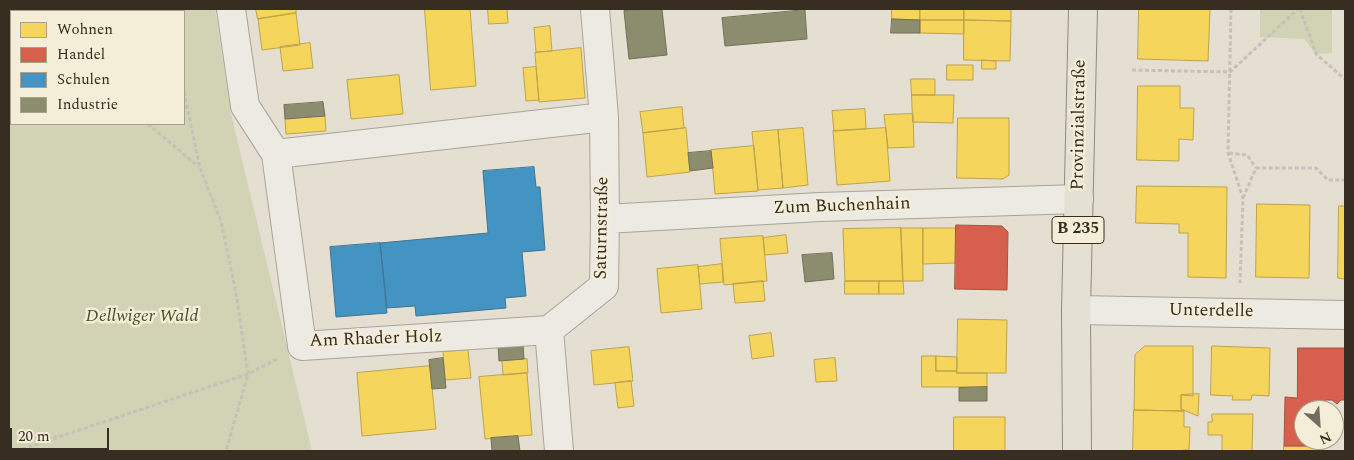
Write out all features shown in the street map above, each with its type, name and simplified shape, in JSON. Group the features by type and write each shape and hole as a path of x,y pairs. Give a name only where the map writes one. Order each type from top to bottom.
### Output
{"main road":[{"name":"Provinzialstraße","path":"1076,451 1076,310 1082,9"}],"street":[{"name":"Am Rhader Holz","path":"231,9 245,106 276,154 302,346 549,330"},
{"name":"Saturnstraße","path":"549,330 604,286 606,218 604,117 595,9"},
{"path":"276,154 604,117"},
{"name":"Zum Buchenhain","path":"606,218 820,207 1079,199"},
{"name":"Unterdelle","path":"1076,310 1345,315"},
{"path":"549,330 559,451"}],"path":[{"path":"1232,9 1228,154 1243,198 1239,313"},
{"path":"1132,70 1230,72 1299,9 1316,54 1345,80"},
{"path":"185,97 200,168 221,221 236,293 248,374 226,451"},
{"path":"149,125 200,168"},
{"path":"1228,154 1247,155 1256,168"},
{"path":"1256,168 1316,168 1328,180 1345,180"},
{"path":"1243,198 1256,168"},
{"path":"16,451 248,374 302,346"}],"green space":[{"name":"Dellwiger Wald","path":"9,9 215,9 231,114 312,451 9,451"},
{"path":"1332,9 1332,53 1316,54 1304,39 1260,37 1260,10"}],"building: Wohnen":[{"path":"256,9 296,9 296,13 258,19"},
{"path":"425,9 470,9 476,86 431,90"},
{"path":"488,9 507,9 508,23 489,24"},
{"path":"892,9 920,9 920,20 892,19"},
{"path":"920,9 964,9 964,20 920,20"},
{"path":"964,9 1011,9 1011,21 964,20"},
{"path":"1139,9 1210,9 1208,61 1138,59"},
{"path":"296,13 300,45 262,50 258,19"},
{"path":"920,20 964,20 964,34 920,33"},
{"path":"964,20 1011,21 1010,61 964,60"},
{"path":"550,26 552,51 536,52 534,28"},
{"path":"310,43 313,68 283,71 280,47"},
{"path":"581,48 585,98 539,102 535,53"},
{"path":"982,60 996,61 996,69 982,69"},
{"path":"947,65 973,65 973,80 947,80"},
{"path":"536,67 539,100 526,101 523,68"},
{"path":"399,75 403,114 351,119 347,80"},
{"path":"911,79 935,79 935,95 912,95"},
{"path":"1138,86 1180,86 1180,108 1194,108 1193,140 1179,139 1179,161 1137,160"},
{"path":"912,95 954,95 953,123 913,122"},
{"path":"682,107 684,128 643,133 640,112"},
{"path":"865,109 866,129 834,131 832,111"},
{"path":"913,114 914,147 888,148 884,115"},
{"path":"325,116 326,131 286,134 285,119"},
{"path":"958,118 1009,118 1009,175 1003,179 957,178"},
{"path":"686,128 690,172 647,177 643,133"},
{"path":"803,128 808,185 783,188 778,130"},
{"path":"886,128 890,181 837,185 833,131"},
{"path":"778,130 783,188 758,190 752,132"},
{"path":"754,146 758,191 715,194 711,150"},
{"path":"1137,186 1227,187 1226,278 1188,277 1188,233 1179,233 1179,224 1136,223"},
{"path":"1257,204 1310,205 1309,278 1256,277"},
{"path":"1339,206 1345,206 1345,279 1338,278"},
{"path":"901,228 923,228 923,281 903,281"},
{"path":"901,228 903,281 845,281 843,229"},
{"path":"923,228 956,228 956,263 923,264"},
{"path":"786,235 788,253 765,255 763,238"},
{"path":"763,236 767,281 724,285 720,239"},
{"path":"722,264 723,282 700,284 698,267"},
{"path":"698,265 702,309 661,313 657,269"},
{"path":"763,281 765,301 735,303 733,284"},
{"path":"845,281 879,281 879,294 845,294"},
{"path":"879,281 903,281 904,294 879,294"},
{"path":"958,319 1007,320 1006,373 957,373"},
{"path":"771,333 774,356 752,359 749,336"},
{"path":"1145,346 1193,346 1193,396 1181,395 1181,409 1184,411 1134,410 1135,355"},
{"path":"1212,346 1270,348 1269,396 1252,395 1251,400 1232,400 1233,396 1211,395"},
{"path":"629,347 633,381 594,385 591,351"},
{"path":"468,350 471,378 445,380 443,352"},
{"path":"922,356 936,356 936,371 987,373 987,387 922,387"},
{"path":"936,356 957,357 957,371 936,371"},
{"path":"835,358 837,381 816,382 814,360"},
{"path":"527,359 528,373 503,375 502,361"},
{"path":"430,366 436,429 362,436 357,373"},
{"path":"527,373 532,435 485,439 479,377"},
{"path":"631,381 634,406 618,408 615,383"},
{"path":"1199,394 1198,416 1181,409 1181,395"},
{"path":"1134,410 1184,411 1184,427 1190,427 1189,450 1133,451"},
{"path":"1212,414 1253,414 1252,451 1222,451 1222,435 1208,435 1208,422 1212,422"},
{"path":"954,417 1005,417 1005,451 954,451"},
{"path":"1284,446 1294,446 1294,450 1324,450 1324,451 1284,451"}],"building: Handel":[{"path":"956,225 1002,226 1008,232 1007,290 955,289"},
{"path":"1298,348 1345,348 1345,400 1294,400 1294,446 1284,446 1285,397 1297,398"}],"building: Schulen":[{"path":"534,167 536,187 540,187 545,250 522,252 526,296 505,298 506,308 416,316 415,306 387,308 380,243 488,233 483,171"},
{"path":"380,243 387,313 336,317 330,247"}],"building: Industrie":[{"path":"662,9 667,55 629,59 624,11"},
{"path":"805,10 807,39 725,46 722,18"},
{"path":"892,19 920,20 920,33 891,33"},
{"path":"323,102 325,116 285,119 284,105"},
{"path":"711,151 713,168 690,171 688,153"},
{"path":"832,253 834,279 805,282 802,255"},
{"path":"523,344 524,359 499,361 498,346"},
{"path":"443,358 446,388 432,389 429,360"},
{"path":"987,387 987,401 959,401 959,388"},
{"path":"518,436 520,451 492,451 491,438"}]}
